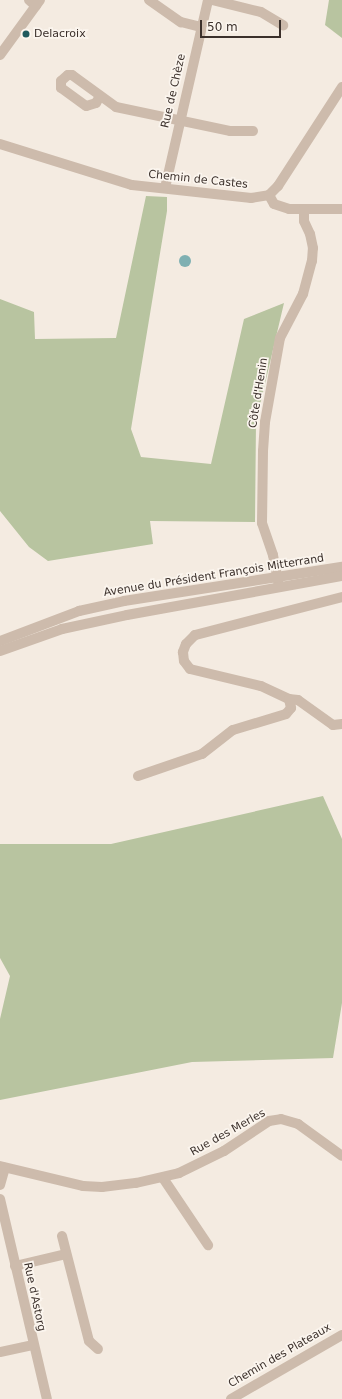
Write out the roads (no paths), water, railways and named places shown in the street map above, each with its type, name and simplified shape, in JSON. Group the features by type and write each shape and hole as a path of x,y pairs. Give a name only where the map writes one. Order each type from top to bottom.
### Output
{"street":[{"path":"149,0 181,22 201,27"},
{"name":"Rue de Chèze","path":"165,188 208,0"},
{"path":"212,0 261,12 283,25"},
{"path":"0,55 35,2"},
{"path":"342,87 278,186 269,195 274,204 304,210 342,209"},
{"path":"100,96 116,107 230,131 253,131"},
{"name":"Chemin de Castes","path":"0,144 110,180 251,198 269,195"},
{"name":"Côte d'Henin","path":"279,587 262,523 263,451 265,422 280,338 303,294 312,261 313,248 310,234 304,221 304,210"},
{"name":"Avenue du Président François Mitterrand","path":"0,641 79,611 173,592 342,567"},
{"name":"Avenue du Président François Mitterrand","path":"0,650 62,629 175,605 342,576"},
{"path":"342,597 195,635 186,644 184,662 190,669 260,686 289,699 306,703 317,715 333,725 342,724"},
{"path":"138,776 202,754 232,730 286,714 291,708 289,699"},
{"name":"Rue des Merles","path":"2,1167 64,1183 102,1187 163,1178 224,1151 269,1121 281,1119 298,1124 342,1156"},
{"path":"0,1185 2,1167"},
{"path":"163,1178 208,1245"},
{"name":"Rue d'Astorg","path":"0,1199 32,1345 47,1399"},
{"path":"62,1236 89,1341 98,1349"},
{"path":"15,1266 66,1254"},
{"name":"Chemin des Plateaux","path":"231,1399 242,1396 342,1335"},
{"path":"0,1352 32,1345"}],"water":[{"path":"183,255 187,255 191,261 187,267 183,267 179,263 179,259"}],"place":[{"name":"Delacroix","path":"26,34"}]}
